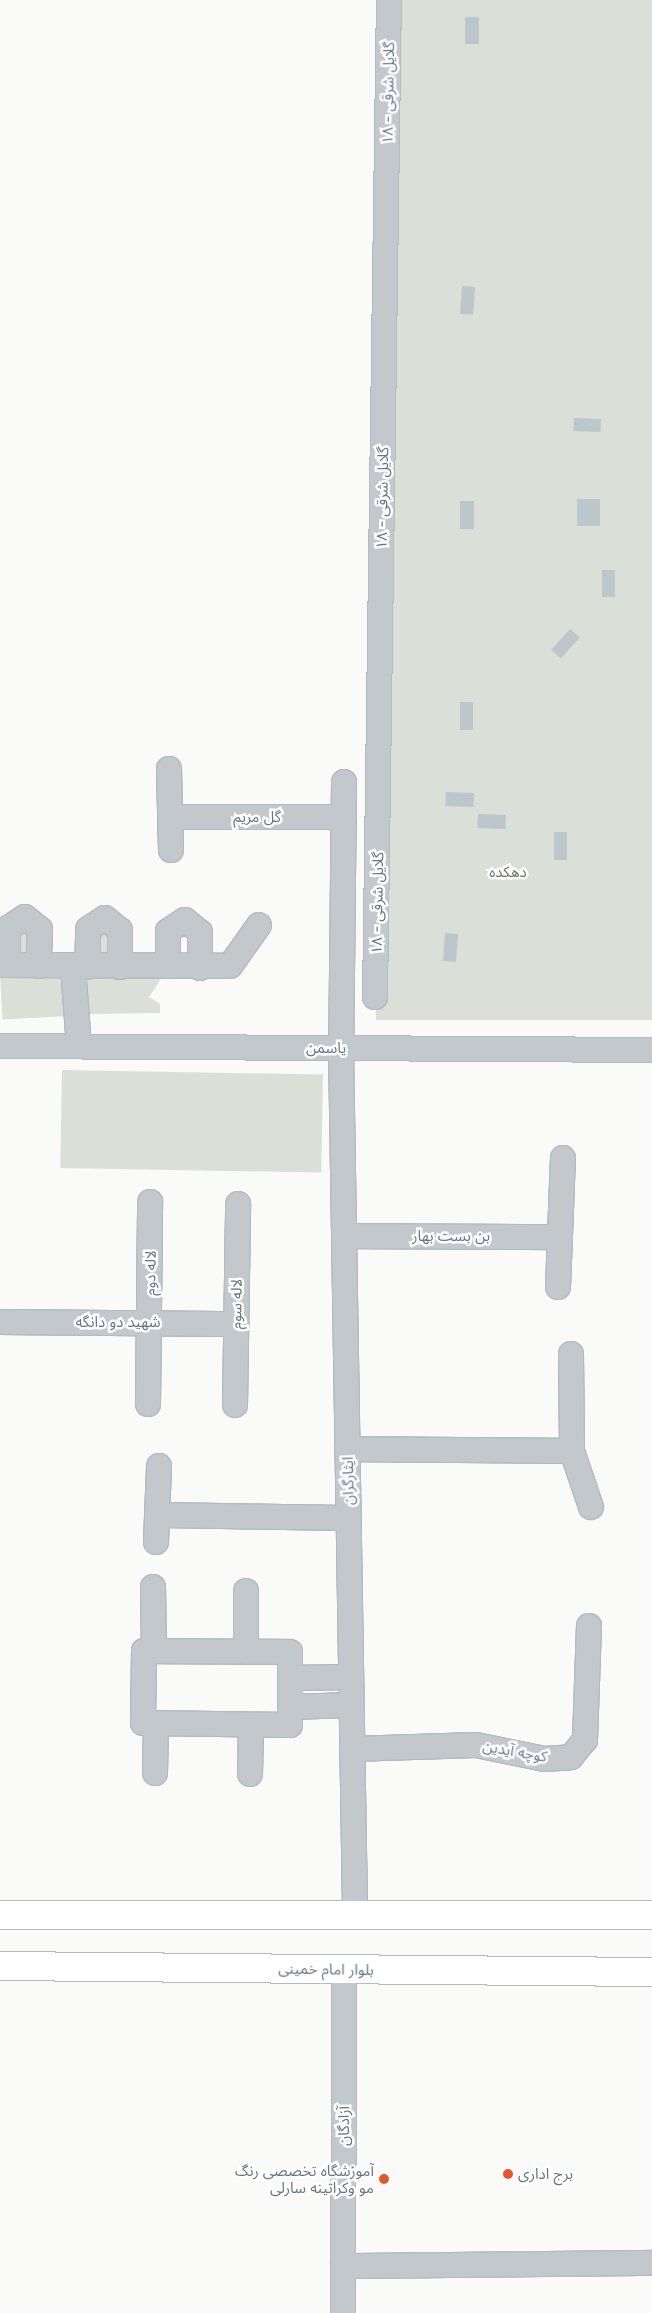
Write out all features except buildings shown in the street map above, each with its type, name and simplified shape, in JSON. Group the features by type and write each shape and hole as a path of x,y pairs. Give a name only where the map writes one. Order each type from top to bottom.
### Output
{"main road":[{"path":"0,1915 652,1915"},
{"name":"بلوار امام خمینی","path":"0,1966 652,1972"}],"street":[{"name":"گلایل شرقی - ۱۸","path":"375,997 389,0"},
{"path":"169,769 171,850"},
{"name":"ایثارگران","path":"344,782 341,1048 355,1914"},
{"name":"گل مریم","path":"170,817 344,816"},
{"path":"40,966 40,929 25,917 8,928 4,965 40,966 168,966 200,968 230,966 259,925"},
{"path":"79,1046 80,966 88,929 105,918 120,930 120,966"},
{"path":"168,966 168,931 185,920 200,932 200,968"},
{"name":"یاسمن","path":"0,1046 652,1050"},
{"path":"558,1287 563,1158"},
{"name":"لاله دوم","path":"148,1404 150,1202"},
{"name":"لاله سوم","path":"235,1405 238,1204"},
{"name":"بن بست بهار","path":"344,1236 559,1236"},
{"name":"شهید دو دانگه","path":"0,1322 236,1324"},
{"path":"571,1354 572,1451 591,1507"},
{"path":"347,1449 572,1451"},
{"path":"156,1542 159,1466"},
{"path":"157,1515 348,1518"},
{"path":"153,1587 154,1651"},
{"path":"246,1591 246,1652"},
{"name":"کوچه آیدین","path":"352,1749 476,1745 545,1759 571,1757 585,1740 590,1626"},
{"path":"144,1651 246,1652 290,1652 290,1725 143,1723 144,1651"},
{"path":"290,1678 351,1678"},
{"path":"290,1707 352,1705"},
{"path":"155,1773 156,1723"},
{"path":"250,1774 251,1725"},
{"name":"آزادگان","path":"343,2313 344,1969"},
{"path":"343,2266 652,2263"}],"green space":[{"name":"دهکده","path":"376,0 652,0 652,1020 376,1020"},
{"path":"24,931 39,945 23,959 11,942"},
{"path":"110,931 110,955 97,955 91,936"},
{"path":"66,971 68,1016 2,1019 0,974"},
{"path":"164,974 149,997 160,1004 160,1013 88,1014 88,975"},
{"path":"62,1070 323,1075 321,1173 60,1168"}],"shaded area":[{"path":"465,17 479,17 479,44 465,44"},
{"path":"462,286 475,287 473,315 460,314"},
{"path":"574,418 601,419 601,432 574,431"},
{"path":"577,499 600,499 600,526 577,526"},
{"path":"460,501 474,501 474,529 460,529"},
{"path":"602,570 615,570 615,597 602,597"},
{"path":"570,629 580,638 561,659 551,650"},
{"path":"460,702 473,702 473,730 460,730"},
{"path":"446,792 474,793 473,807 446,806"},
{"path":"478,814 506,815 505,829 478,828"},
{"path":"554,832 567,832 567,860 554,860"},
{"path":"445,933 458,934 456,962 443,961"}],"place":[{"name":"برج اداری","path":"508,2174"},
{"name":"آموزشگاه تخصصی رنگ مو وکراتینه سارلی","path":"384,2179"}]}
